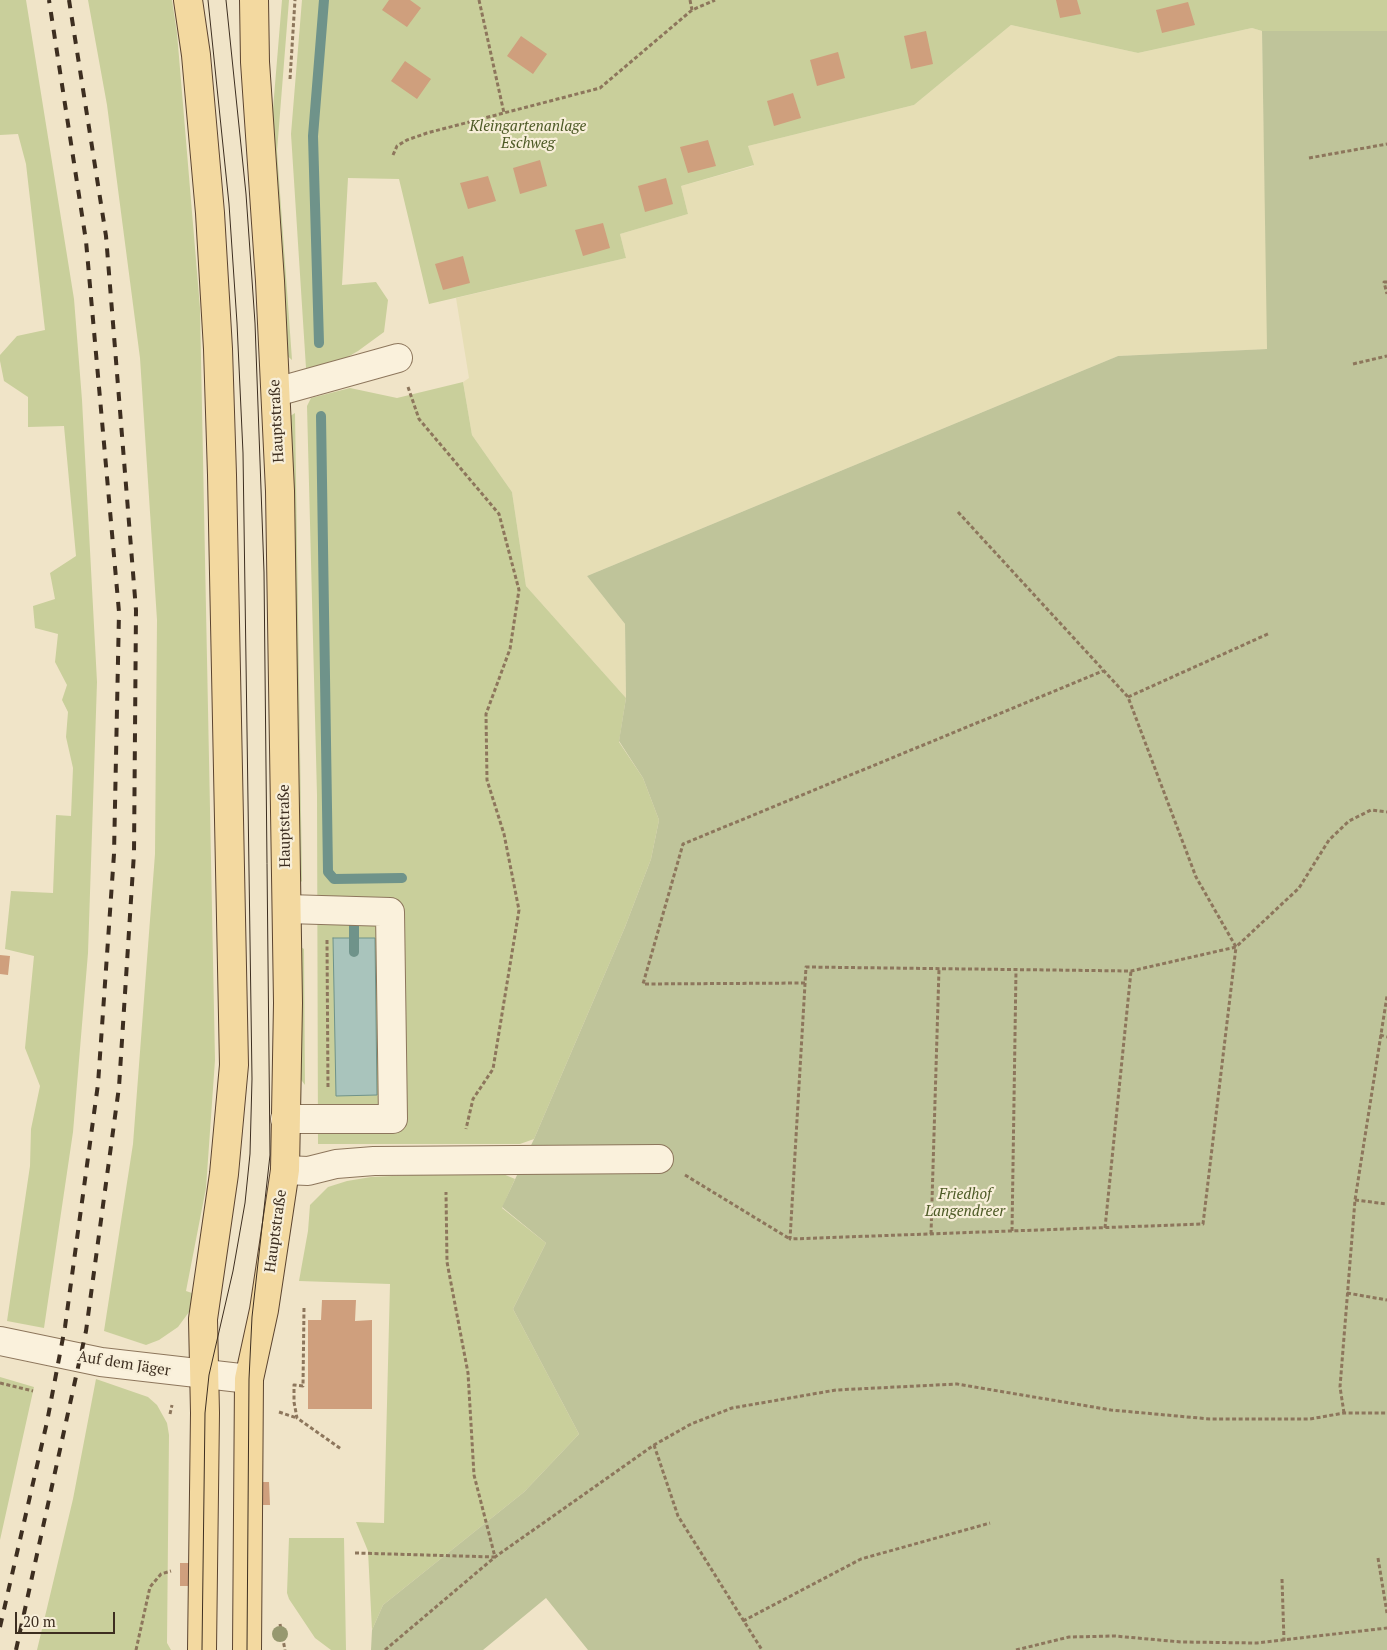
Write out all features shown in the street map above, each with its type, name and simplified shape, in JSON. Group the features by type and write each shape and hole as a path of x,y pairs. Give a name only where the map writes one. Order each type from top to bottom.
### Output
{"main road":[{"path":"188,0 196,55 210,213 217,340 222,475 234,1065 224,1174 202,1319 202,1650"},
{"name":"Hauptstraße","path":"247,1650 248,1379 264,1310 285,1170 287,908 280,491 276,392 255,62 254,0"}],"street":[{"path":"276,392 398,358"},
{"path":"285,1119 393,1118 390,912 287,908"},
{"path":"285,1170 308,1171 336,1164 374,1161 659,1159"},
{"name":"Auf dem Jäger","path":"0,1341 101,1362 248,1379"}],"path":[{"path":"479,0 504,113"},
{"path":"690,0 692,10"},
{"path":"393,154 397,146 413,138 600,88 692,10 715,0"},
{"path":"1309,158 1387,144"},
{"path":"1387,282 1384,282 1387,294"},
{"path":"1353,364 1387,356"},
{"path":"398,358 419,419 499,514 519,590 510,649 486,714 487,780 504,834 520,910 493,1069 473,1099 463,1142 455,1160 446,1194 447,1262 468,1373 474,1476 495,1557"},
{"path":"659,1159 790,1239 1203,1224 1236,947 1196,877 1128,698 958,512"},
{"path":"1128,698 1270,633"},
{"path":"805,983 643,984 682,844 1103,671"},
{"path":"790,1239 806,967 1131,972 1236,947 1299,888 1329,840 1349,821 1371,810 1387,812"},
{"path":"327,910 328,1096 334,1119"},
{"path":"931,1234 938,969"},
{"path":"1012,1231 1016,970"},
{"path":"1105,1228 1131,972"},
{"path":"1344,1413 1340,1387 1355,1200 1387,996"},
{"path":"1380,1035 1387,1037"},
{"path":"1355,1200 1387,1204"},
{"path":"1347,1293 1387,1300"},
{"path":"297,1418 294,1386 303,1386 304,1308"},
{"path":"0,1383 33,1391"},
{"path":"385,1650 495,1557 654,1445 691,1424 732,1408 836,1390 957,1384 1111,1410 1210,1419 1310,1419 1344,1413 1387,1413"},
{"path":"274,1411 297,1418 341,1449"},
{"path":"654,1445 678,1516 762,1650"},
{"path":"744,1621 861,1559 990,1524"},
{"path":"355,1553 495,1557"},
{"path":"1378,1558 1387,1613"},
{"path":"136,1650 150,1587 161,1574 175,1570"},
{"path":"1282,1579 1284,1641"},
{"path":"1016,1650 1070,1637 1115,1636 1190,1642 1284,1641 1387,1628"},
{"path":"285,1650 286,1644 290,1650"}],"shaded area":[{"path":"1011,25 1138,53 1252,28 1262,31 1268,349 1118,356 587,576 625,624 626,698 526,586 512,492 472,435 463,382 469,378 456,298 626,258 620,234 688,214 681,186 753,166 748,146 914,105"}],"green space":[{"path":"0,0 26,0 74,299 82,400 97,682 88,953 73,1132 44,1328 7,1321 30,1166 31,1129 40,1086 25,1048 34,956 5,949 11,891 53,893 56,815 71,816 73,768 66,737 68,712 62,700 67,685 55,662 58,634 35,628 33,606 55,599 50,573 76,556 64,426 28,427 28,397 4,381 0,361 0,355 17,336 45,330 26,164 18,134 0,135"},
{"path":"88,0 172,0 177,33 200,308 215,1060 206,1188 186,1291 195,1294 189,1312 178,1327 159,1340 146,1345 104,1331 133,1144 155,854 157,620 140,358 107,105"},
{"path":"282,0 289,0 277,151 292,360 285,354 271,133"},
{"name":"Kleingartenanlage Eschweg","path":"302,0 1387,0 1387,31 1262,31 1252,28 1138,53 1011,25 914,105 748,146 754,165 681,186 688,214 620,234 626,258 429,304 399,179 348,178 342,285 376,282 388,300 384,332 358,351 332,366 306,368 291,134"},
{"name":"Friedhof Langendreer","path":"1262,31 1387,31 1387,1650 588,1650 546,1598 483,1650 371,1650 372,1630 383,1605 524,1492 579,1434 513,1309 546,1243 502,1207 534,1139 625,927 651,859 659,820 643,778 619,741 626,698 625,624 587,576 1118,356 1267,349"},
{"path":"463,382 472,435 512,492 526,586 626,698 619,742 643,778 659,820 651,859 625,927 534,1139 520,1144 318,1144 317,795 307,406 311,398 350,388 397,398"},
{"path":"295,413 302,881 296,887 287,418"},
{"path":"296,944 304,949 305,1085 299,1077"},
{"path":"496,1171 515,1179 502,1208 546,1243 513,1309 579,1434 524,1492 383,1605 372,1630 368,1551 356,1522 384,1523 390,1284 299,1281 308,1231 310,1205 328,1187 347,1181 371,1177"},
{"path":"0,1377 34,1387 0,1540"},
{"path":"96,1379 148,1397 157,1405 167,1423 169,1435 167,1643 171,1650 37,1650 73,1499"},
{"path":"289,1538 344,1538 346,1650 331,1650 315,1638 289,1599 287,1593"}],"water":[{"path":"333,938 375,938 377,1095 336,1096"}],"building":[{"path":"389,0 410,0 421,8 407,27 382,10"},
{"path":"1056,0 1077,0 1081,14 1060,18"},
{"path":"1188,2 1195,25 1162,33 1156,10"},
{"path":"926,31 933,64 911,69 904,36"},
{"path":"521,36 547,54 533,74 507,56"},
{"path":"838,52 845,78 817,86 810,60"},
{"path":"405,61 431,79 417,99 391,81"},
{"path":"793,93 801,118 774,126 767,101"},
{"path":"708,140 716,166 688,173 680,147"},
{"path":"540,160 547,186 520,194 513,168"},
{"path":"488,176 496,201 468,209 460,183"},
{"path":"666,178 673,204 645,212 638,186"},
{"path":"603,223 610,248 583,256 575,230"},
{"path":"463,256 470,283 443,290 435,264"},
{"path":"0,955 10,956 8,975 0,974"},
{"path":"322,1300 356,1300 355,1321 372,1320 372,1409 308,1409 308,1320 321,1320"},
{"path":"261,1482 269,1482 270,1505 261,1505"},
{"path":"180,1563 189,1563 188,1586 180,1586"}],"waterway":[{"path":"319,343 313,136 324,0"},
{"path":"321,416 328,872 334,879 402,878"},
{"path":"354,922 354,952"}],"tram line":[{"path":"202,1650 205,1413 209,1375 233,1271 245,1203 250,1154 252,1079 243,453 229,204 208,0"},
{"path":"226,0 246,194 255,323 264,572 270,1155 252,1317 249,1379 247,1650"}],"railway":[{"path":"0,1627 47,1422 65,1327 98,1084 114,854 119,612 86,241 49,0"},
{"path":"16,1650 86,1331 119,1087 134,853 136,610 106,236 69,0"}]}
